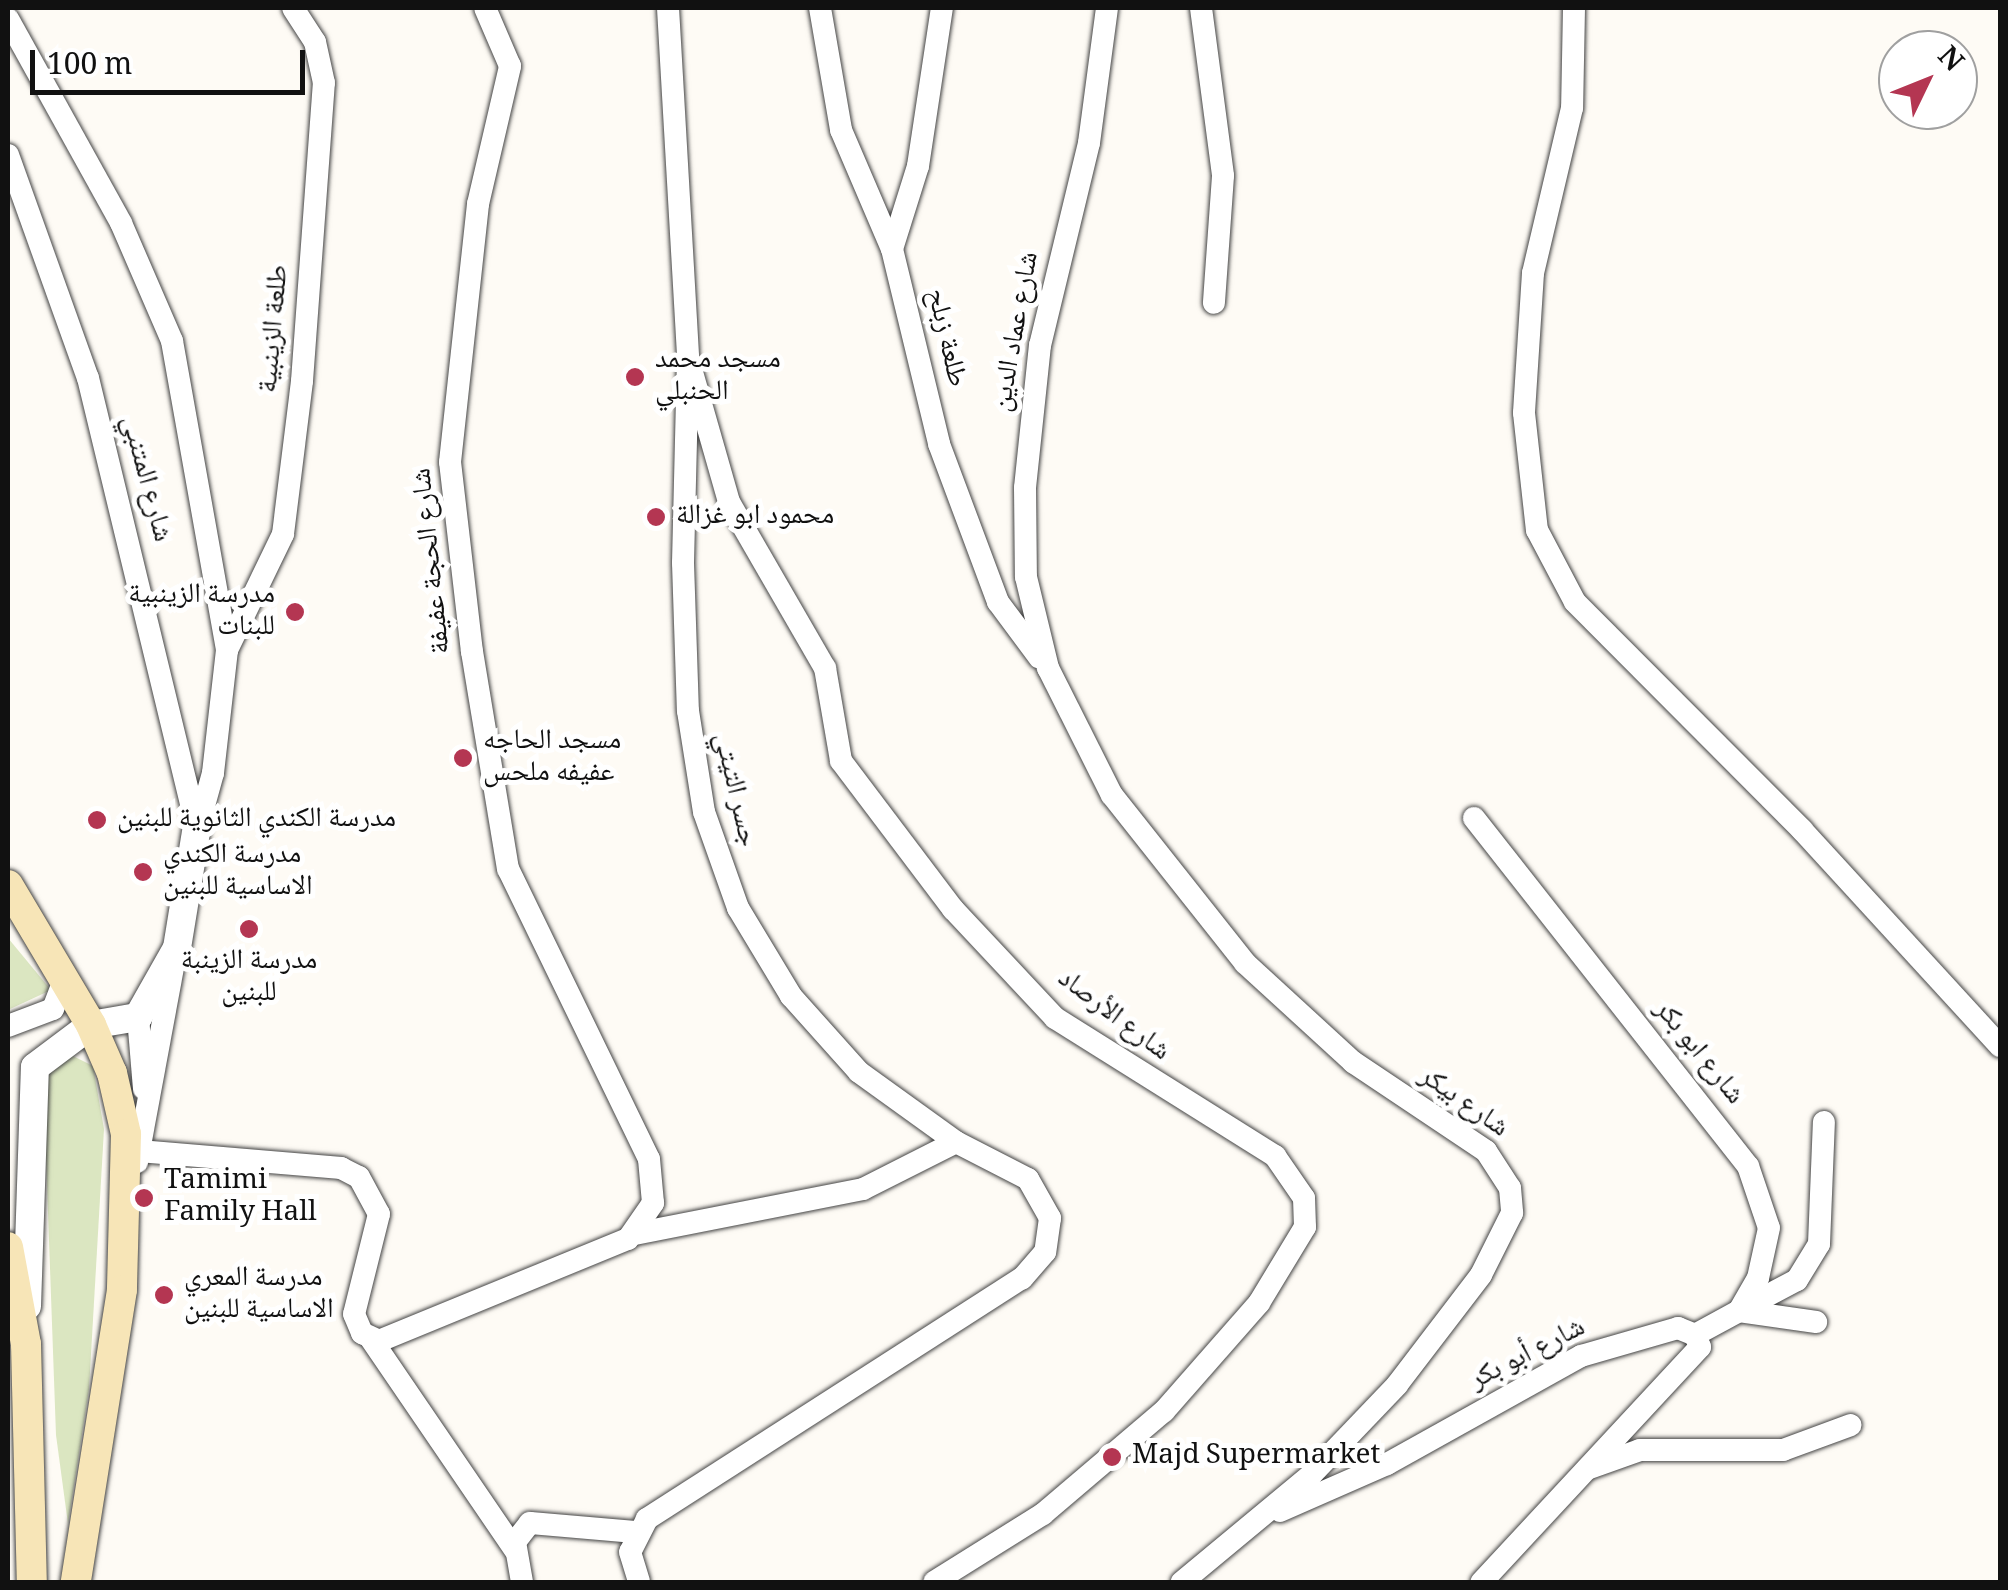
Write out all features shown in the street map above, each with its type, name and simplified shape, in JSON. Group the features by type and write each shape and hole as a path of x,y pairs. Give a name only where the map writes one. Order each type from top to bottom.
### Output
{"main road":[{"path":"8,885 91,1026 112,1073 126,1134 122,1290 76,1582"},
{"path":"8,1247 32,1582"}],"street":[{"name":"طلعة الزينبية","path":"227,650 283,534 302,381 324,83 315,42 293,8"},
{"name":"شارع الحجة عفيفة","path":"484,8 510,66 478,204 450,462 472,652 508,869 654,1178 653,1203 634,1234"},
{"path":"668,8 688,358"},
{"name":"طلعة زبلح","path":"820,8 842,130 892,250 939,444 998,602 1048,668"},
{"path":"892,250 918,166 942,8"},
{"name":"شارع عماد الدين","path":"1048,668 1026,577 1024,488 1040,345 1088,143 1107,8"},
{"path":"1201,8 1223,176 1214,303"},
{"path":"1574,8 1572,108 1533,272 1524,413 1537,530 1575,602 1802,830 2000,1046"},
{"path":"8,19 122,222 172,341 227,650 213,773 197,826 146,1122 124,1214"},
{"name":"شارع المتنبي","path":"8,156 88,378 197,826"},
{"name":"جسر التيتي","path":"636,1532 1039,1262 1051,1230 1043,1196 1016,1171 956,1142 885,1094 812,1023 754,939 713,845 688,711 683,563 688,358"},
{"name":"شارع الأرصاد","path":"688,358 729,502 825,668 841,760 953,909 1056,1018 1275,1156 1304,1198 1305,1227 1259,1303 1164,1411 1043,1514 934,1582"},
{"name":"شارع بيكر","path":"1048,668 1112,794 1245,963 1352,1062 1486,1151 1510,1188 1505,1237 1440,1332 1352,1434 1182,1582"},
{"name":"شارع ابو بكر","path":"1474,818 1748,1166 1769,1228 1758,1278 1739,1311"},
{"path":"146,1122 138,1017 176,948 197,826"},
{"path":"8,900 32,927"},
{"path":"8,1026 53,1009 64,981"},
{"path":"17,1346 32,1079 41,1058 91,1026 138,1017"},
{"path":"1482,1582 1700,1347 1695,1336 1797,1280 1818,1244 1824,1122"},
{"path":"371,1339 388,1340 634,1234 863,1189 956,1142"},
{"path":"140,1151 341,1168 365,1182 377,1206 354,1314 515,1550 522,1582"},
{"path":"1739,1311 1816,1322"},
{"name":"شارع أبو بكر","path":"1254,1522 1387,1464 1581,1356 1678,1328 1695,1336"},
{"path":"1584,1470 1640,1450 1783,1450 1852,1425"},
{"path":"515,1550 522,1530 543,1520 636,1532 630,1552 639,1582"}],"green space":[{"path":"8,938 51,990 8,1010"},
{"path":"73,1056 93,1066 104,1129 89,1389 68,1524 56,1435 43,1073"}],"place":[{"name":"مسجد محمد الحنبلي","path":"635,377"},
{"name":"محمود ابو غزالة","path":"656,517"},
{"name":"مدرسة الزينبية للبنات","path":"295,612"},
{"name":"مسجد الحاجه عفيفه ملحس","path":"463,758"},
{"name":"مدرسة الكندي الثانوية للبنين","path":"97,820"},
{"name":"مدرسة الكندي الاساسية للبنين","path":"143,872"},
{"name":"مدرسة الزينبة للبنين","path":"249,929"},
{"name":"Tamimi Family Hall","path":"144,1198"},
{"name":"مدرسة المعري الاساسية للبنين","path":"164,1295"},
{"name":"Majd Supermarket","path":"1112,1457"}]}
